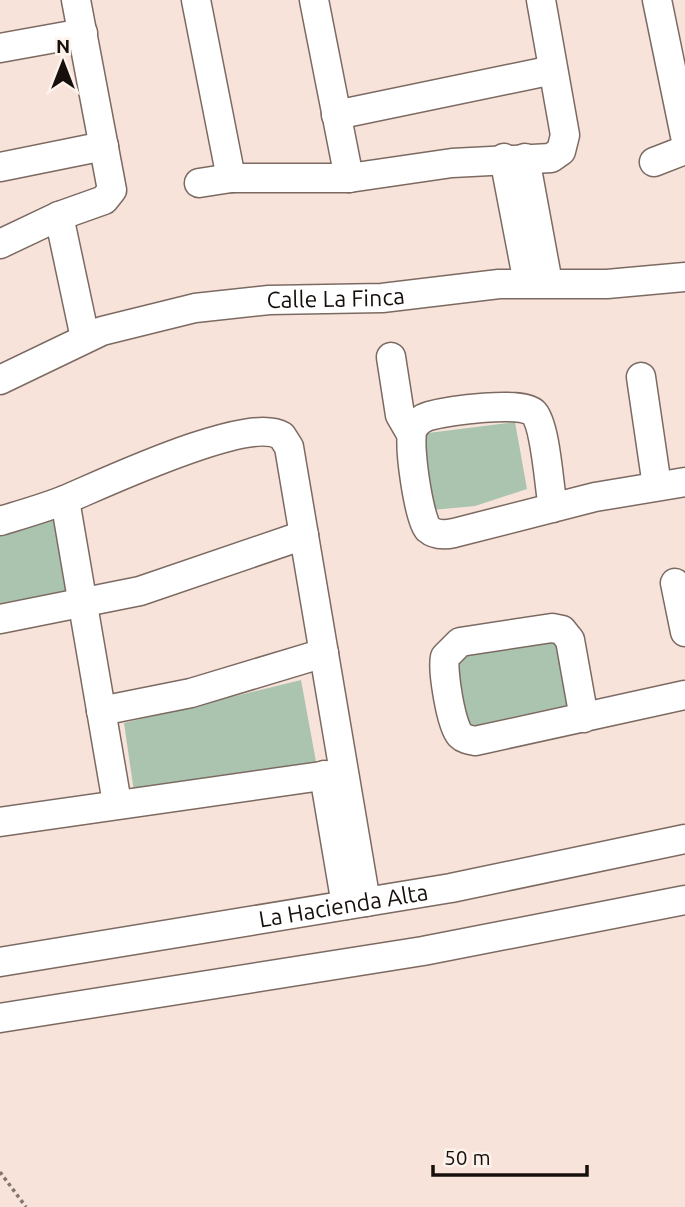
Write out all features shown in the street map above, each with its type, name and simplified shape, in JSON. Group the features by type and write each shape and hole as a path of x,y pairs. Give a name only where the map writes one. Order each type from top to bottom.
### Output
{"street":[{"path":"0,244 111,195 76,0"},
{"path":"196,0 231,178"},
{"path":"199,183 231,178 349,178 514,158 551,158 561,151 565,141 541,0"},
{"path":"322,1 336,115 349,178"},
{"path":"665,1 685,136"},
{"path":"0,48 83,33"},
{"path":"336,115 553,70"},
{"path":"0,167 104,146"},
{"path":"653,162 685,150"},
{"path":"514,158 538,283"},
{"path":"68,213 93,335"},
{"name":"Calle La Finca","path":"0,380 93,335 164,314 232,303 382,298 538,283 607,284 685,277"},
{"path":"391,357 400,415 411,434 422,515 426,527 432,531 447,535 553,508 685,482"},
{"path":"641,377 657,486"},
{"path":"411,434 414,426 428,416 524,407 534,414 540,424 553,508"},
{"path":"0,521 65,500 157,460 220,441 271,431 282,436 289,447 324,653 334,774 356,904"},
{"path":"65,500 117,803"},
{"path":"0,619 172,582 304,535"},
{"path":"675,583 685,632"},
{"path":"584,718 570,640 562,630 552,628 460,642 445,657 444,670 456,729 465,738 475,741 584,718 685,695"},
{"path":"101,711 191,693 324,653"},
{"path":"1,816 334,774"},
{"name":"La Hacienda Alta","path":"0,962 465,886 685,839"},
{"path":"0,1018 410,954 685,900"}],"path":[{"path":"0,1172 26,1207"}],"green space":[{"path":"515,422 527,489 475,506 432,510 420,434"},
{"path":"53,518 58,524 67,584 66,597 0,610 0,530"},
{"path":"553,638 559,644 571,703 564,716 480,734 467,727 453,668 461,653"},
{"path":"301,680 317,767 134,792 124,723"}]}
